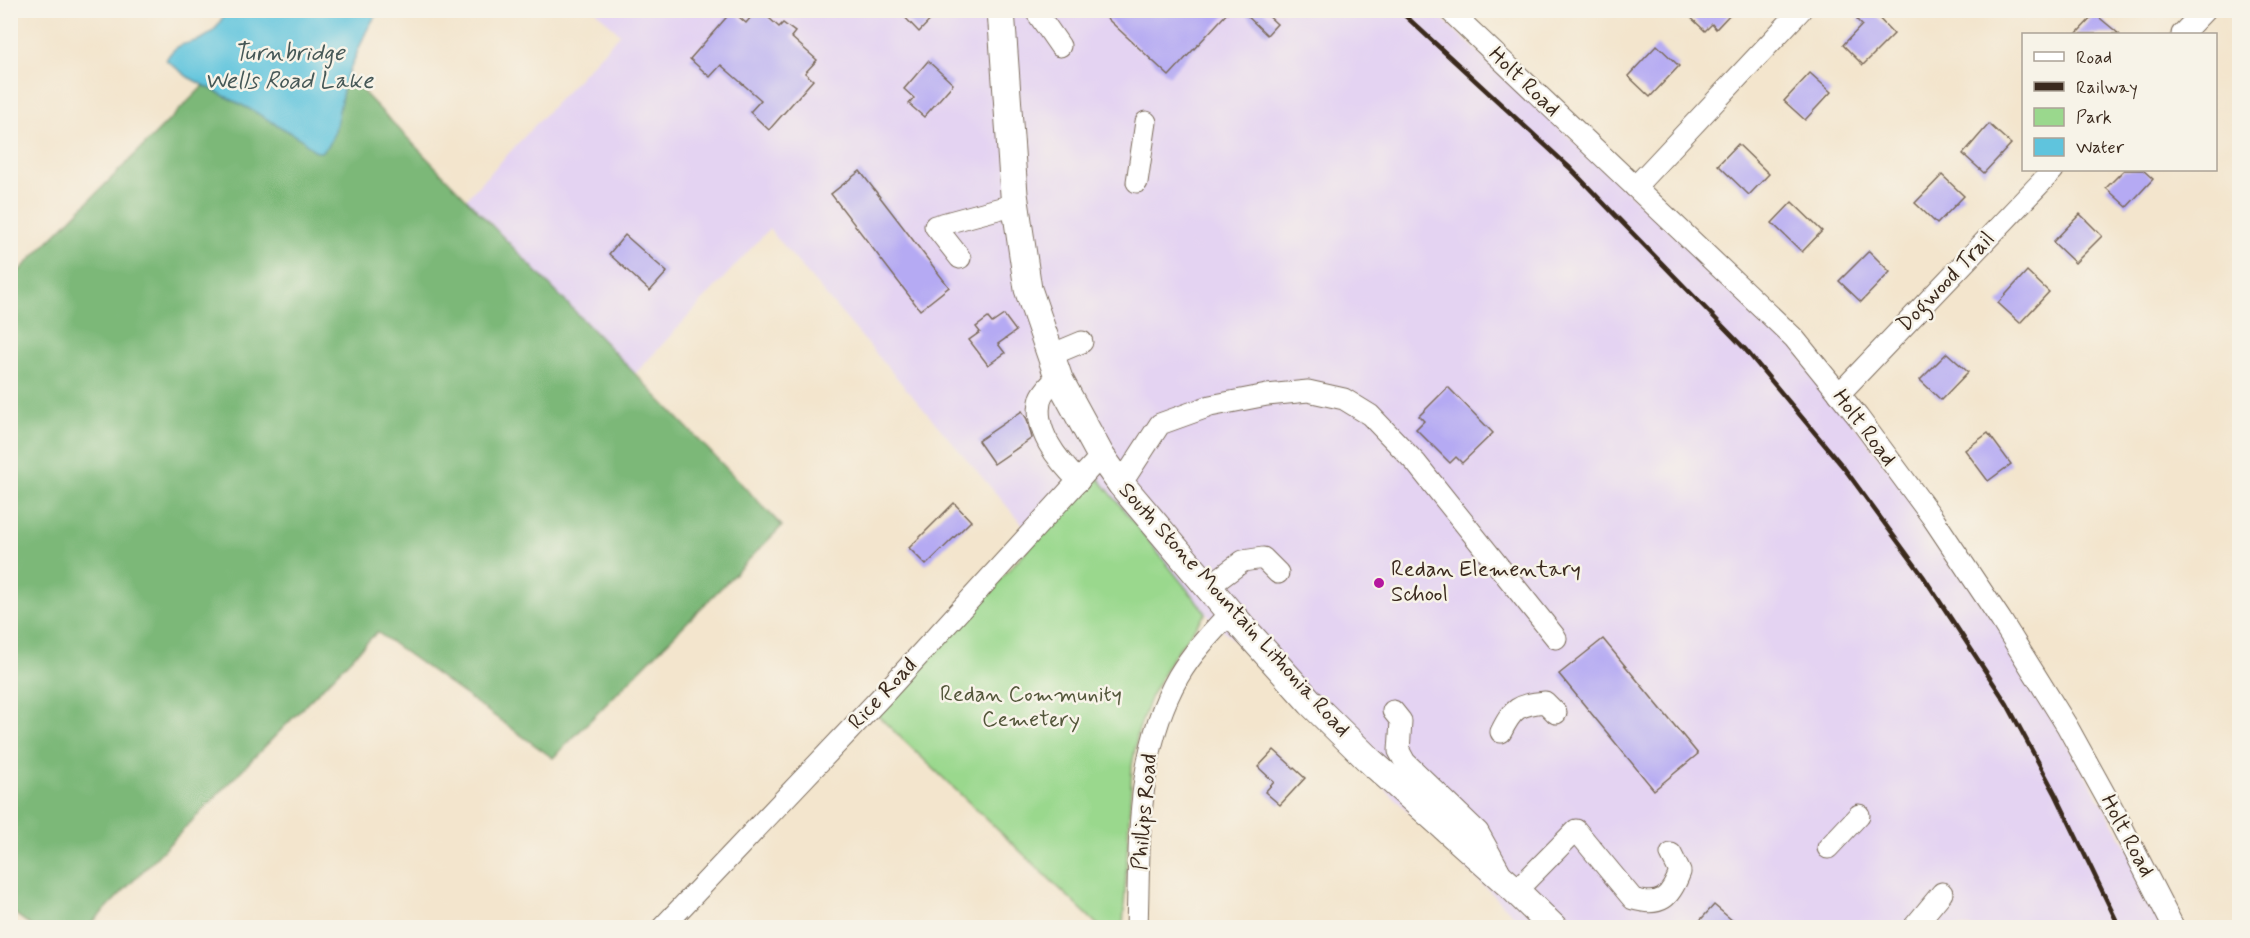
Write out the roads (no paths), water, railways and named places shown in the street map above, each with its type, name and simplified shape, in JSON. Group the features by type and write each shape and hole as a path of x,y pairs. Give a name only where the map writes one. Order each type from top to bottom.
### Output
{"main road":[{"name":"South Stone Mountain Lithonia Road","path":"1001,10 1016,204 1028,289 1054,366 1101,456 1121,484 1230,613 1311,703 1369,760 1554,927"}],"street":[{"path":"1035,10 1060,46"},
{"name":"Holt Road","path":"1449,10 1794,338 1839,394 1932,517 2001,620 2067,726 2105,793 2174,927"},
{"path":"1635,187 1801,10"},
{"path":"2183,33 2205,10"},
{"path":"1137,182 1146,122"},
{"name":"Dogwood Trail","path":"1839,394 2052,171"},
{"path":"960,258 935,226 1016,204"},
{"path":"1079,482 1058,458 1046,439 1039,417 1041,397 1054,366 1082,342"},
{"path":"1121,484 1160,424 1210,406 1267,395 1308,391 1344,399 1370,415 1416,463 1556,638"},
{"name":"Rice Road","path":"662,927 881,697 1101,456"},
{"path":"1208,587 1244,561 1263,558 1278,573"},
{"name":"Phillips Road","path":"1137,927 1144,786 1150,748 1162,709 1179,676 1203,642 1230,613"},
{"path":"1501,732 1508,717 1524,704 1545,702 1556,713"},
{"path":"1393,711 1401,721 1399,751 1405,762 1478,832 1510,886 1576,830 1634,899 1648,903 1661,901 1674,888 1680,872 1671,854"},
{"path":"1828,848 1859,815"},
{"path":"1913,927 1942,892"}],"water":[{"name":"Turnbridge Wells Road Lake","path":"226,11 378,11 366,32 345,81 335,131 329,145 321,152 316,152 301,139 255,112 188,77 166,60 176,48 207,36 219,24"}],"railway":[{"path":"1399,10 1570,168 1745,349 1844,468 1923,576 2007,704 2056,795 2120,928"}],"place":[{"name":"Redan Elementary School","path":"1379,583"}],"park label":[{"name":"Redan Community Cemetery","path":"1031,708"}]}
